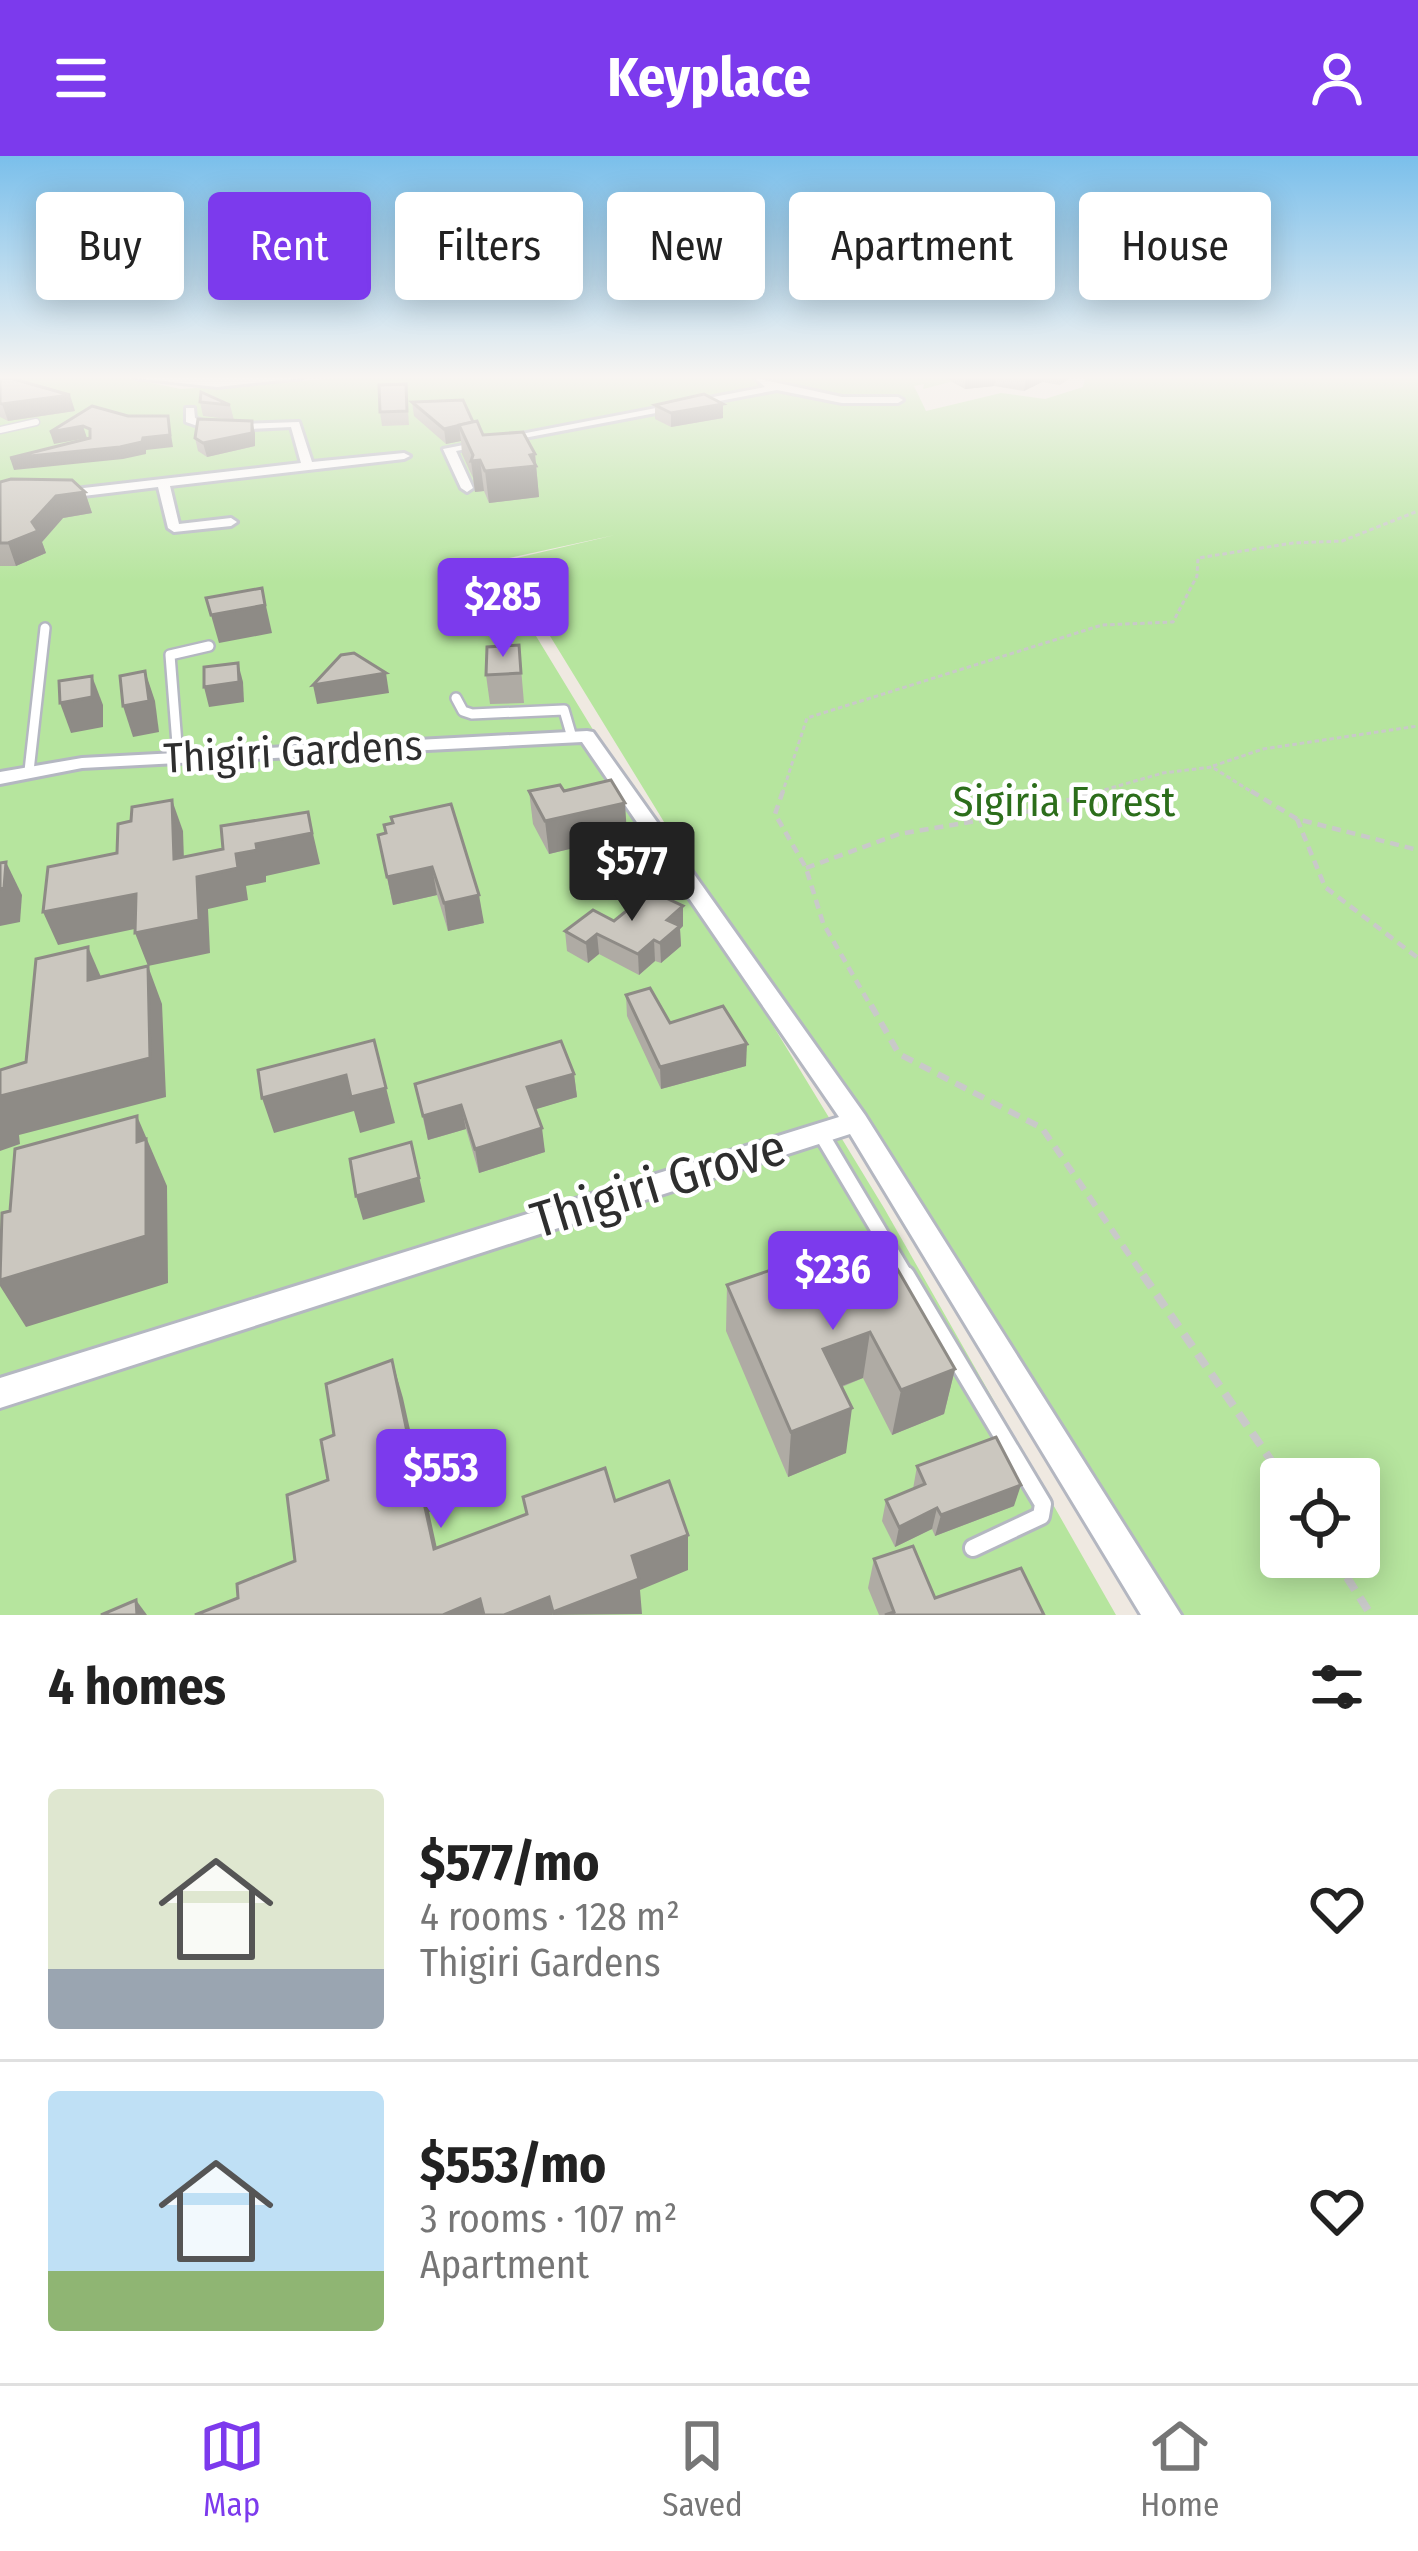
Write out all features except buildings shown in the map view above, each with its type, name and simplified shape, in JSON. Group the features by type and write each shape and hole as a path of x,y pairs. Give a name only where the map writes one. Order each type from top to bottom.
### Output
{"street":[{"path":"301,446 307,466"},
{"path":"454,446 448,452 467,488"},
{"path":"0,490 58,494 404,456"},
{"path":"157,484 177,467"},
{"path":"157,484 174,528 231,522"},
{"path":"579,735 856,1122 1162,1615"},
{"name":"Thigiri Gardens","path":"0,778 29,771 178,758 579,735"},
{"path":"820,1132 856,1122"},
{"name":"Thigiri Grove","path":"0,1393 820,1132"}],"lane":[{"path":"29,771 45,628"},
{"path":"178,758 170,655 209,646"},
{"path":"456,698 467,713 564,710 579,735"},
{"name":"Thigiri Grove","path":"820,1132 1042,1504 1041,1516 973,1548"}],"path":[{"path":"1270,1458 1042,1128 899,1054 824,922 806,868 775,814 807,718 957,674 994,657 1060,643 1102,625 1173,622 1197,576 1198,558 1293,542 1342,541 1418,511"},
{"path":"806,868 899,834 1018,814 1163,773 1212,766 1244,752 1418,726"},
{"path":"1212,766 1297,819 1418,850"},
{"path":"1297,819 1324,887 1418,958"},
{"path":"1347,1578 1371,1615"}],"green space":[{"name":"Sigiria Forest","path":"0,446 1418,446 1418,1615 1139,1615 851,1127 504,561 615,535 491,562 884,1208 1116,1615 0,1615"}]}
